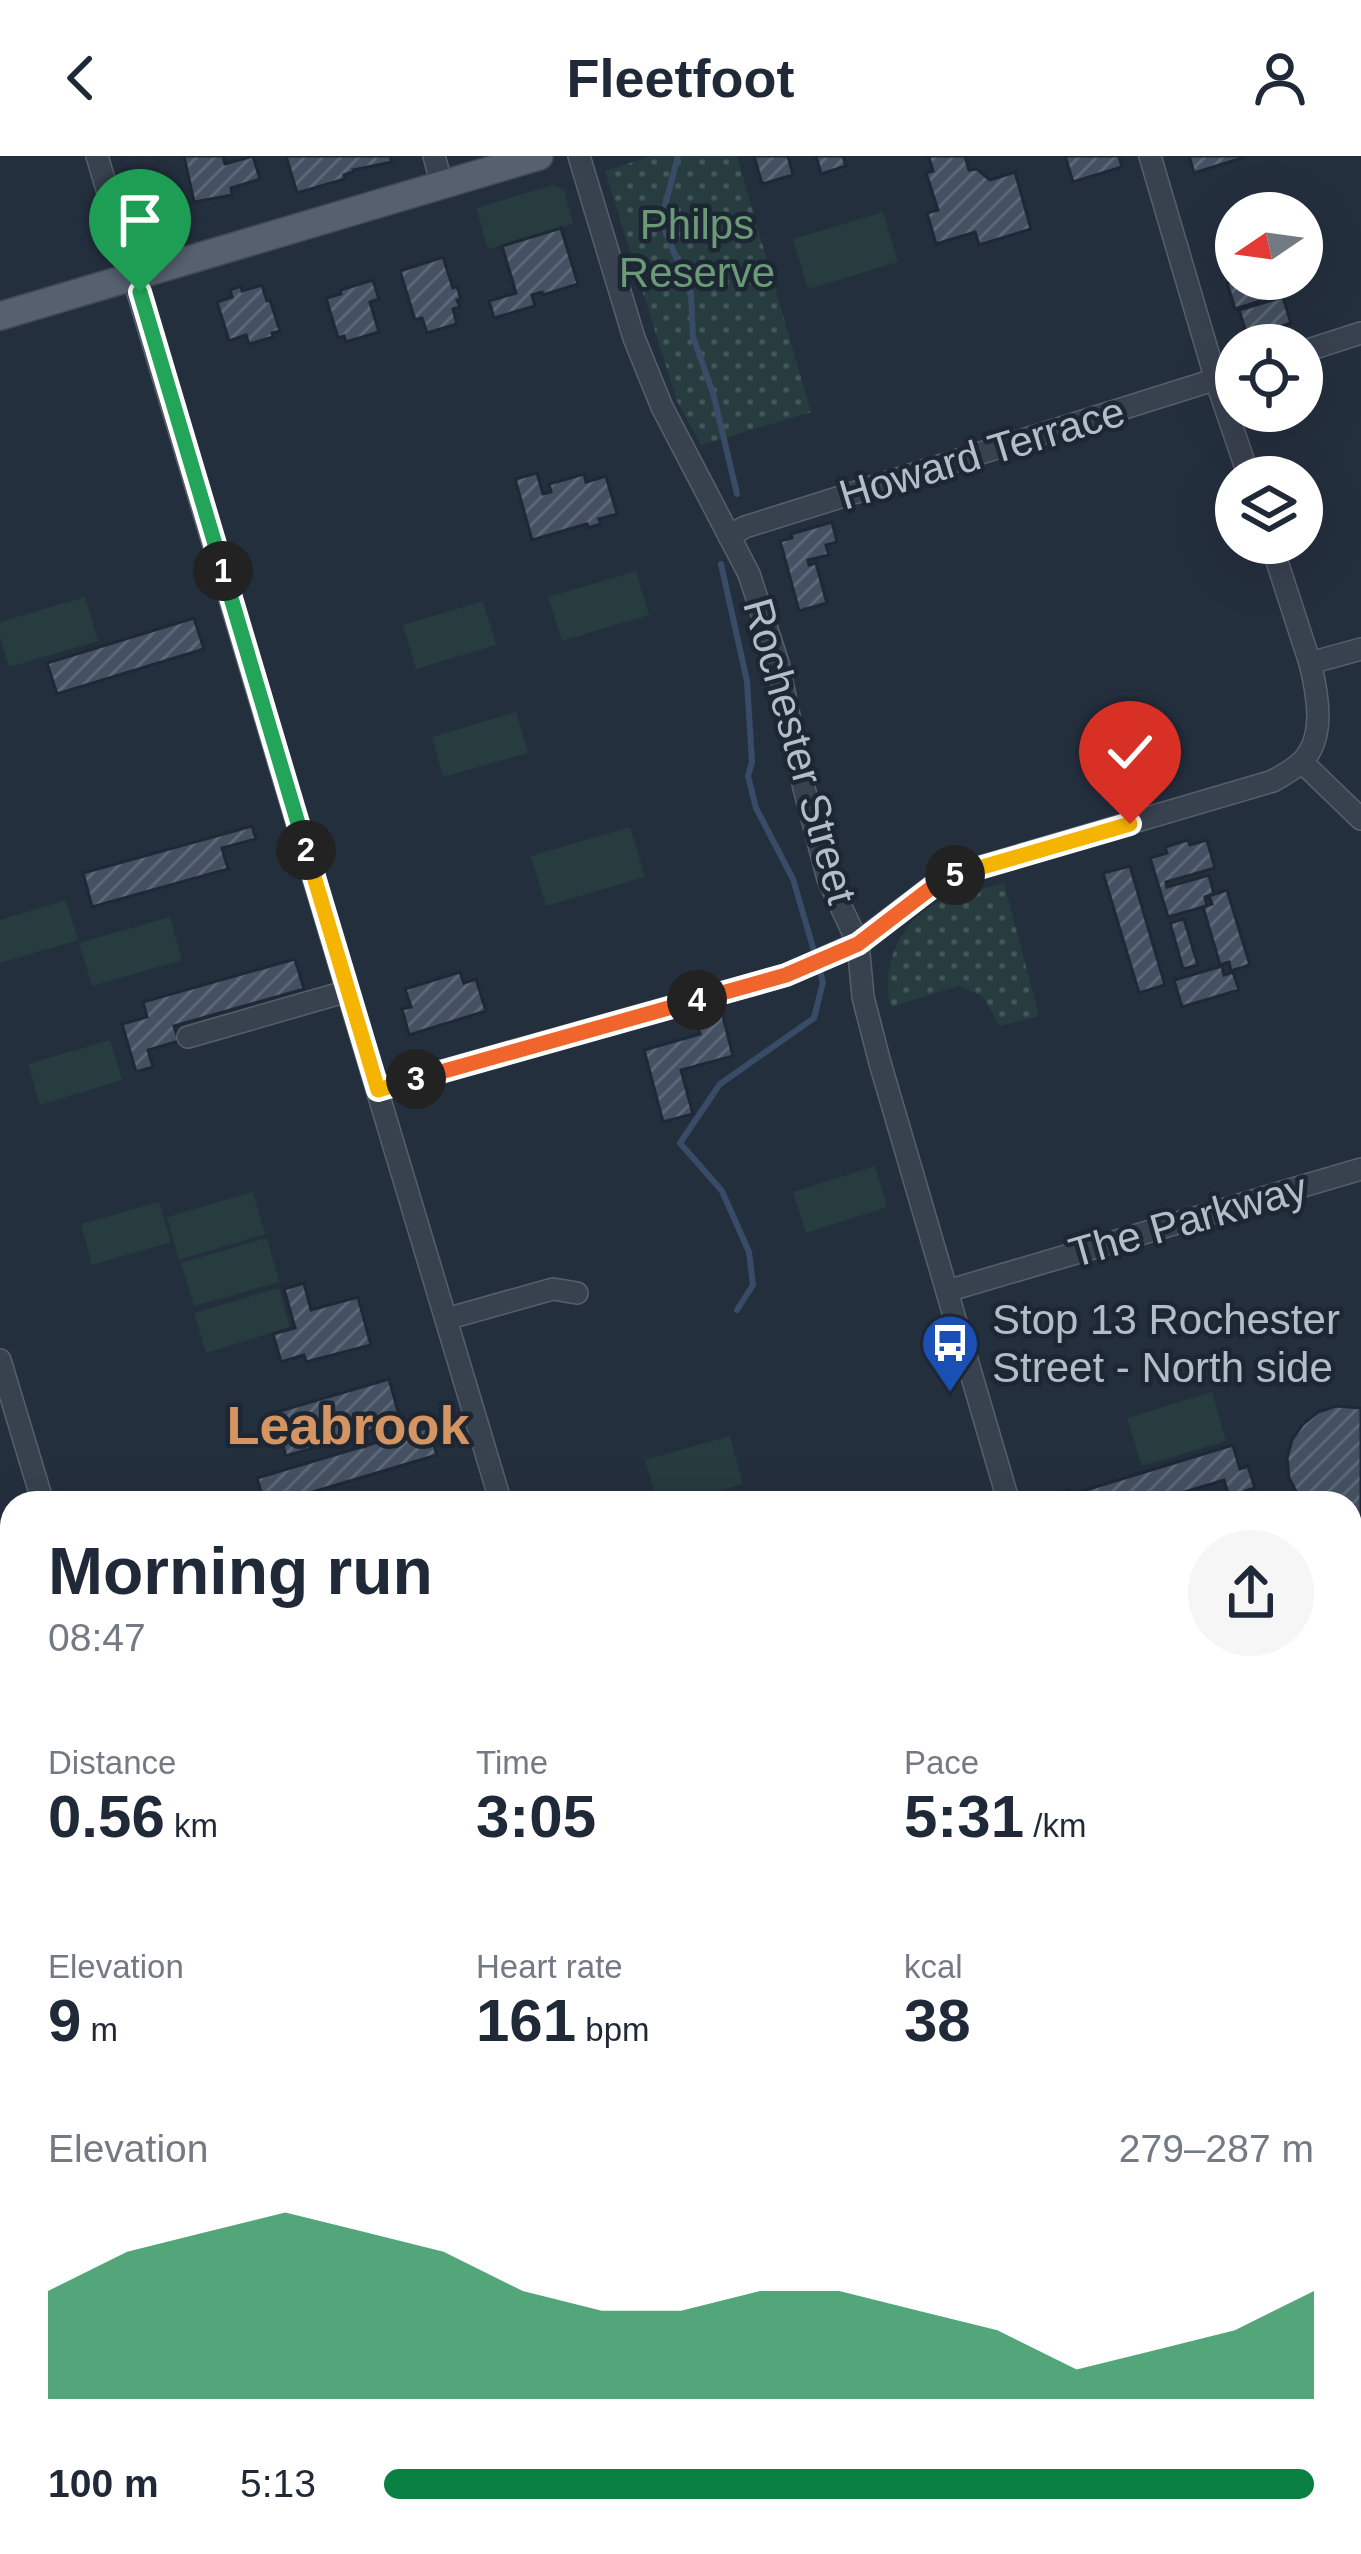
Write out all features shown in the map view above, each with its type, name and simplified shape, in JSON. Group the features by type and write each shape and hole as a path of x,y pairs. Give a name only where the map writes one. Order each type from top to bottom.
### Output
{"main road":[{"path":"0,316 539,156"}],"street":[{"path":"97,156 497,1491"},
{"path":"434,156 442,185"},
{"name":"Rochester Street","path":"579,156 634,338 662,407 749,574 778,663 828,879 858,944 863,998 1006,1491"},
{"path":"1150,156 1215,344"},
{"path":"1323,345 1361,333"},
{"name":"Howard Terrace","path":"729,536 745,527 1215,379"},
{"path":"378,1090 786,975 858,944 944,878 1273,781 1303,763 1318,734 1315,683 1277,564"},
{"path":"1310,663 1361,649"},
{"path":"1303,763 1361,819"},
{"path":"188,1037 348,992"},
{"name":"The Parkway","path":"947,1291 1361,1169"},
{"path":"446,1319 554,1288 577,1293"},
{"path":"0,1360 39,1491"}],"green space":[{"name":"Philps Reserve","path":"651,156 737,156 811,412 701,445 677,401 605,171"},
{"path":"554,185 564,190 573,224 488,249 476,208"},
{"path":"883,212 898,262 808,289 793,239"},
{"path":"636,571 649,615 562,641 548,597"},
{"path":"85,597 98,641 9,667 0,622"},
{"path":"483,601 496,645 416,669 403,625"},
{"path":"516,712 528,753 443,777 432,737"},
{"path":"630,827 645,877 546,906 531,856"},
{"path":"1004,883 1039,1016 1000,1026 982,996 958,986 891,1007 891,961 914,920 939,902"},
{"path":"66,900 78,940 0,963 0,920"},
{"path":"170,917 182,960 92,986 79,943"},
{"path":"110,1040 122,1080 40,1105 28,1064"},
{"path":"875,1166 887,1207 806,1233 793,1192"},
{"path":"253,1192 265,1234 179,1260 167,1217"},
{"path":"159,1202 171,1242 92,1265 81,1224"},
{"path":"267,1238 279,1282 194,1306 181,1263"},
{"path":"279,1288 290,1327 206,1353 194,1313"},
{"path":"1212,1392 1226,1441 1142,1466 1127,1418"},
{"path":"730,1436 743,1484 718,1491 654,1491 645,1460"}],"building":[{"path":"184,156 223,156 225,164 253,156 260,179 231,188 232,195 194,202"},
{"path":"286,156 390,156 392,162 353,170 345,179 297,193"},
{"path":"754,156 788,156 793,175 762,184"},
{"path":"816,156 843,156 846,166 821,174"},
{"path":"924,156 965,156 969,170 977,169 990,180 1015,172 1031,229 979,245 975,232 936,244 927,213 938,210 926,173 933,171"},
{"path":"1065,156 1119,156 1122,167 1073,182"},
{"path":"1189,156 1245,156 1245,157 1194,173"},
{"path":"561,228 578,284 532,295 535,306 494,318 489,301 516,293 502,246"},
{"path":"443,257 461,299 457,300 460,307 453,309 457,324 427,333 422,318 415,320 400,271"},
{"path":"373,280 379,299 370,302 379,332 346,342 344,336 338,338 326,298"},
{"path":"262,285 280,331 249,344 246,335 229,341 217,302 232,297 230,290"},
{"path":"1232,300 1263,300 1235,309"},
{"path":"1284,300 1291,323 1243,324 1239,310"},
{"path":"537,473 543,494 551,492 549,484 584,474 586,482 606,476 617,514 588,528 587,524 532,540 515,479"},
{"path":"832,522 837,542 826,545 829,555 808,560 809,565 816,563 827,603 799,611 780,541"},
{"path":"194,618 204,649 57,694 47,663"},
{"path":"252,826 256,839 222,848 228,869 92,907 83,873"},
{"path":"1188,840 1190,845 1207,840 1215,868 1166,882 1167,887 1209,875 1214,894 1205,897 1207,906 1168,917 1150,858"},
{"path":"1130,866 1165,985 1139,993 1103,873"},
{"path":"1227,890 1250,965 1231,971 1229,962 1220,965 1203,907 1212,904 1209,896"},
{"path":"1184,919 1198,965 1183,969 1170,923"},
{"path":"295,959 304,989 174,1026 179,1041 148,1050 153,1067 136,1072 122,1024 147,1017 143,1002"},
{"path":"1222,966 1224,975 1233,972 1239,990 1182,1007 1174,980"},
{"path":"460,972 464,983 476,979 486,1011 409,1035 402,1009 411,1007 405,989"},
{"path":"721,1008 733,1056 681,1070 693,1114 663,1122 644,1050 700,1034 695,1015"},
{"path":"304,1283 311,1310 358,1297 371,1345 306,1362 304,1355 281,1362 273,1334 295,1328 284,1289"},
{"path":"389,1379 401,1422 286,1456 273,1413"},
{"path":"1336,1406 1361,1408 1361,1491 1296,1491 1287,1458 1292,1440 1318,1412"},
{"path":"428,1427 437,1455 316,1491 261,1491 257,1478"},
{"path":"1233,1445 1240,1469 1248,1466 1255,1488 1227,1491 1224,1480 1188,1491 1082,1491"}],"waterway":[{"path":"678,156 661,221 691,294 693,337 713,393 737,494"},
{"path":"721,564 747,681 752,762 748,776 756,808 793,879 823,982 814,1018 720,1084 680,1143 722,1191 749,1252 753,1285 737,1310"}],"place":[{"name":"Stop 13 Rochester Street - North side","path":"950,1394"}],"district":[{"name":"Leabrook","path":"348,1425"}],"route":[{"path":"140,292 378,1090 786,975 858,944 944,878 1130,824"}]}
